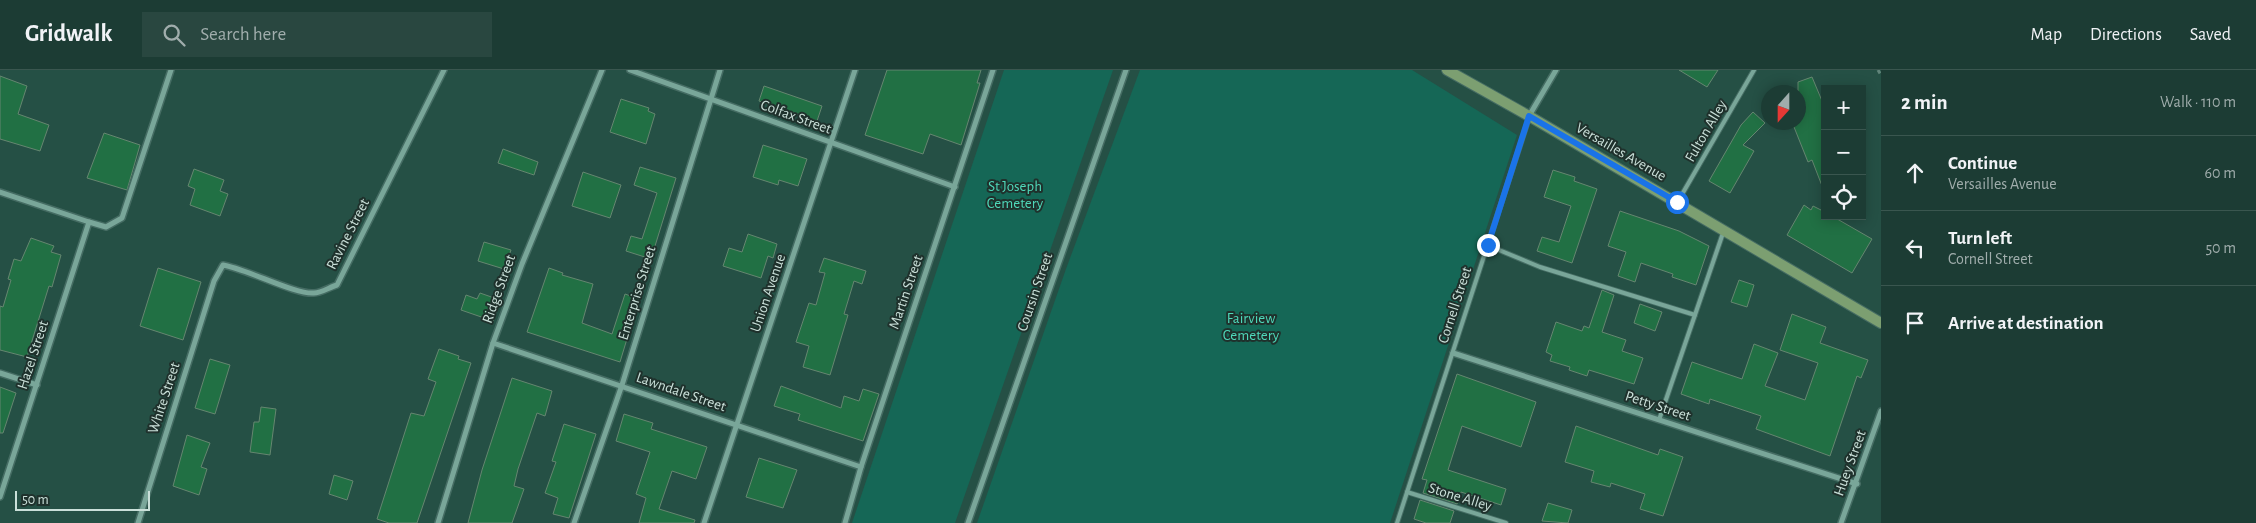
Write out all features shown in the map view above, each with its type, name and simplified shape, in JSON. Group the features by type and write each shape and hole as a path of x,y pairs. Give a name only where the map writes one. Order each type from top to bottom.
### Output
{"street":[{"path":"0,192 106,226 122,218 171,70"},
{"name":"Ravine Street","path":"214,281 223,265 240,268 299,291 314,293 336,285 444,70"},
{"name":"Ridge Street","path":"438,523 493,343 522,264 602,70"},
{"name":"Colfax Street","path":"630,70 954,187"},
{"name":"Enterprise Street","path":"574,523 622,385 720,70"},
{"name":"Union Avenue","path":"704,523 855,70"},
{"name":"Martin Street","path":"845,523 861,467 993,70"},
{"name":"Coursin Street","path":"968,523 1126,70"},
{"name":"Versailles Avenue","path":"1447,70 1677,202 1881,323"},
{"name":"Cornell Street","path":"1529,116 1556,70"},
{"name":"Hazel Street","path":"0,497 89,222"},
{"name":"White Street","path":"138,523 214,281"},
{"name":"Lawndale Street","path":"493,343 861,467"},
{"name":"Petty Street","path":"1452,352 1856,484"},
{"path":"0,373 37,385"},
{"name":"Huey Street","path":"1841,523 1881,411"}],"lane":[{"name":"Fulton Alley","path":"1677,202 1754,70"},
{"name":"Cornell Street","path":"1397,523 1529,116"},
{"path":"1659,420 1724,230"},
{"path":"1488,245 1540,267 1695,315"},
{"name":"Stone Alley","path":"1407,492 1506,523"}],"path":[{"path":"1878,70 1881,76"}],"green space":[{"name":"St Joseph Cemetery","path":"1004,70 1113,70 955,523 852,523"},
{"name":"Fairview Cemetery","path":"1140,70 1412,70 1517,135 1390,523 977,523 1066,269"}],"building":[{"path":"887,70 981,70 977,83 980,83 961,145 930,134 923,154 865,135"},
{"path":"1679,70 1718,70 1707,87"},
{"path":"0,76 27,86 18,114 49,125 40,151 0,139"},
{"path":"1812,77 1821,98 1821,183 1812,160 1808,162 1795,130 1806,130 1806,85 1798,85 1798,82"},
{"path":"764,86 822,106 817,121 759,101"},
{"path":"621,99 649,108 648,111 655,114 646,144 610,132"},
{"path":"1753,112 1761,119 1761,127 1743,145 1754,151 1730,193 1709,181 1741,125"},
{"path":"104,133 140,145 127,190 87,178"},
{"path":"763,145 807,159 798,186 779,180 778,185 753,177"},
{"path":"503,149 538,162 534,175 498,163"},
{"path":"640,167 676,178 651,259 626,251 631,236 642,239 657,193 634,185"},
{"path":"194,169 224,180 220,191 228,194 220,216 190,205 195,189 188,186"},
{"path":"1553,170 1575,177 1574,181 1597,189 1572,263 1537,251 1542,237 1559,242 1571,206 1544,197"},
{"path":"583,172 621,185 610,218 572,206"},
{"path":"1804,205 1811,210 1813,206 1821,210 1821,220 1839,220 1872,239 1852,273 1787,235"},
{"path":"1620,211 1679,231 1709,246 1696,285 1672,277 1673,274 1641,263 1635,282 1618,276 1626,252 1608,246"},
{"path":"748,234 777,244 773,258 768,256 761,278 723,266 729,248 742,252"},
{"path":"31,238 54,246 51,252 61,255 52,287 49,286 27,357 0,350 0,306 3,307 11,280 8,279 14,259 21,261"},
{"path":"484,242 511,250 504,269 478,261"},
{"path":"824,258 866,271 862,284 854,281 844,314 848,315 830,375 803,367 809,346 796,342 809,303 816,305 825,273 819,272"},
{"path":"158,268 201,282 183,340 140,326"},
{"path":"549,268 563,273 562,275 593,284 582,323 612,334 625,294 639,299 620,362 527,332"},
{"path":"1739,280 1754,285 1747,307 1731,302"},
{"path":"1602,290 1614,295 1602,332 1626,340 1622,351 1643,358 1634,384 1589,370 1587,376 1569,370 1570,367 1550,361 1552,355 1546,352 1556,322 1582,331 1584,326 1589,328"},
{"path":"480,293 500,300 493,321 461,310 466,295 477,299"},
{"path":"1640,304 1662,312 1655,331 1634,323"},
{"path":"1792,314 1826,327 1820,343 1868,360 1861,378 1857,376 1830,456 1756,429 1761,416 1710,399 1709,404 1681,394 1692,362 1742,379 1754,344 1778,353 1765,386 1805,400 1818,363 1780,350"},
{"path":"439,349 459,356 458,359 471,363 417,523 389,523 377,519 411,413 424,416 436,382 428,379"},
{"path":"210,359 230,365 215,414 195,408"},
{"path":"1457,374 1536,402 1521,447 1462,426 1448,470 1506,489 1501,505 1461,492 1457,504 1423,493 1427,480 1422,479"},
{"path":"512,378 552,391 545,416 537,413 518,469 514,486 524,489 512,523 468,523 482,470"},
{"path":"781,386 841,408 844,396 859,401 863,389 879,394 863,441 798,420 800,414 774,406"},
{"path":"0,387 16,393 3,433 0,433"},
{"path":"261,407 276,409 270,455 250,452 254,422 259,422"},
{"path":"624,414 653,423 651,429 707,447 696,479 672,471 659,509 695,520 694,523 639,523 646,498 636,494 650,452 616,441"},
{"path":"564,424 596,434 569,518 553,514 558,498 545,493 556,462 552,461"},
{"path":"1576,426 1658,455 1660,449 1683,457 1663,516 1640,509 1645,494 1611,483 1610,487 1591,482 1594,471 1565,462"},
{"path":"187,435 210,443 201,467 207,469 199,495 173,486"},
{"path":"759,458 797,470 783,508 746,497"},
{"path":"334,475 353,481 347,500 329,494"},
{"path":"1420,500 1454,511 1450,523 1426,523 1414,519"},
{"path":"1548,503 1572,510 1568,523 1542,521"}],"route":[{"path":"1488,245 1529,116 1677,202"}]}
